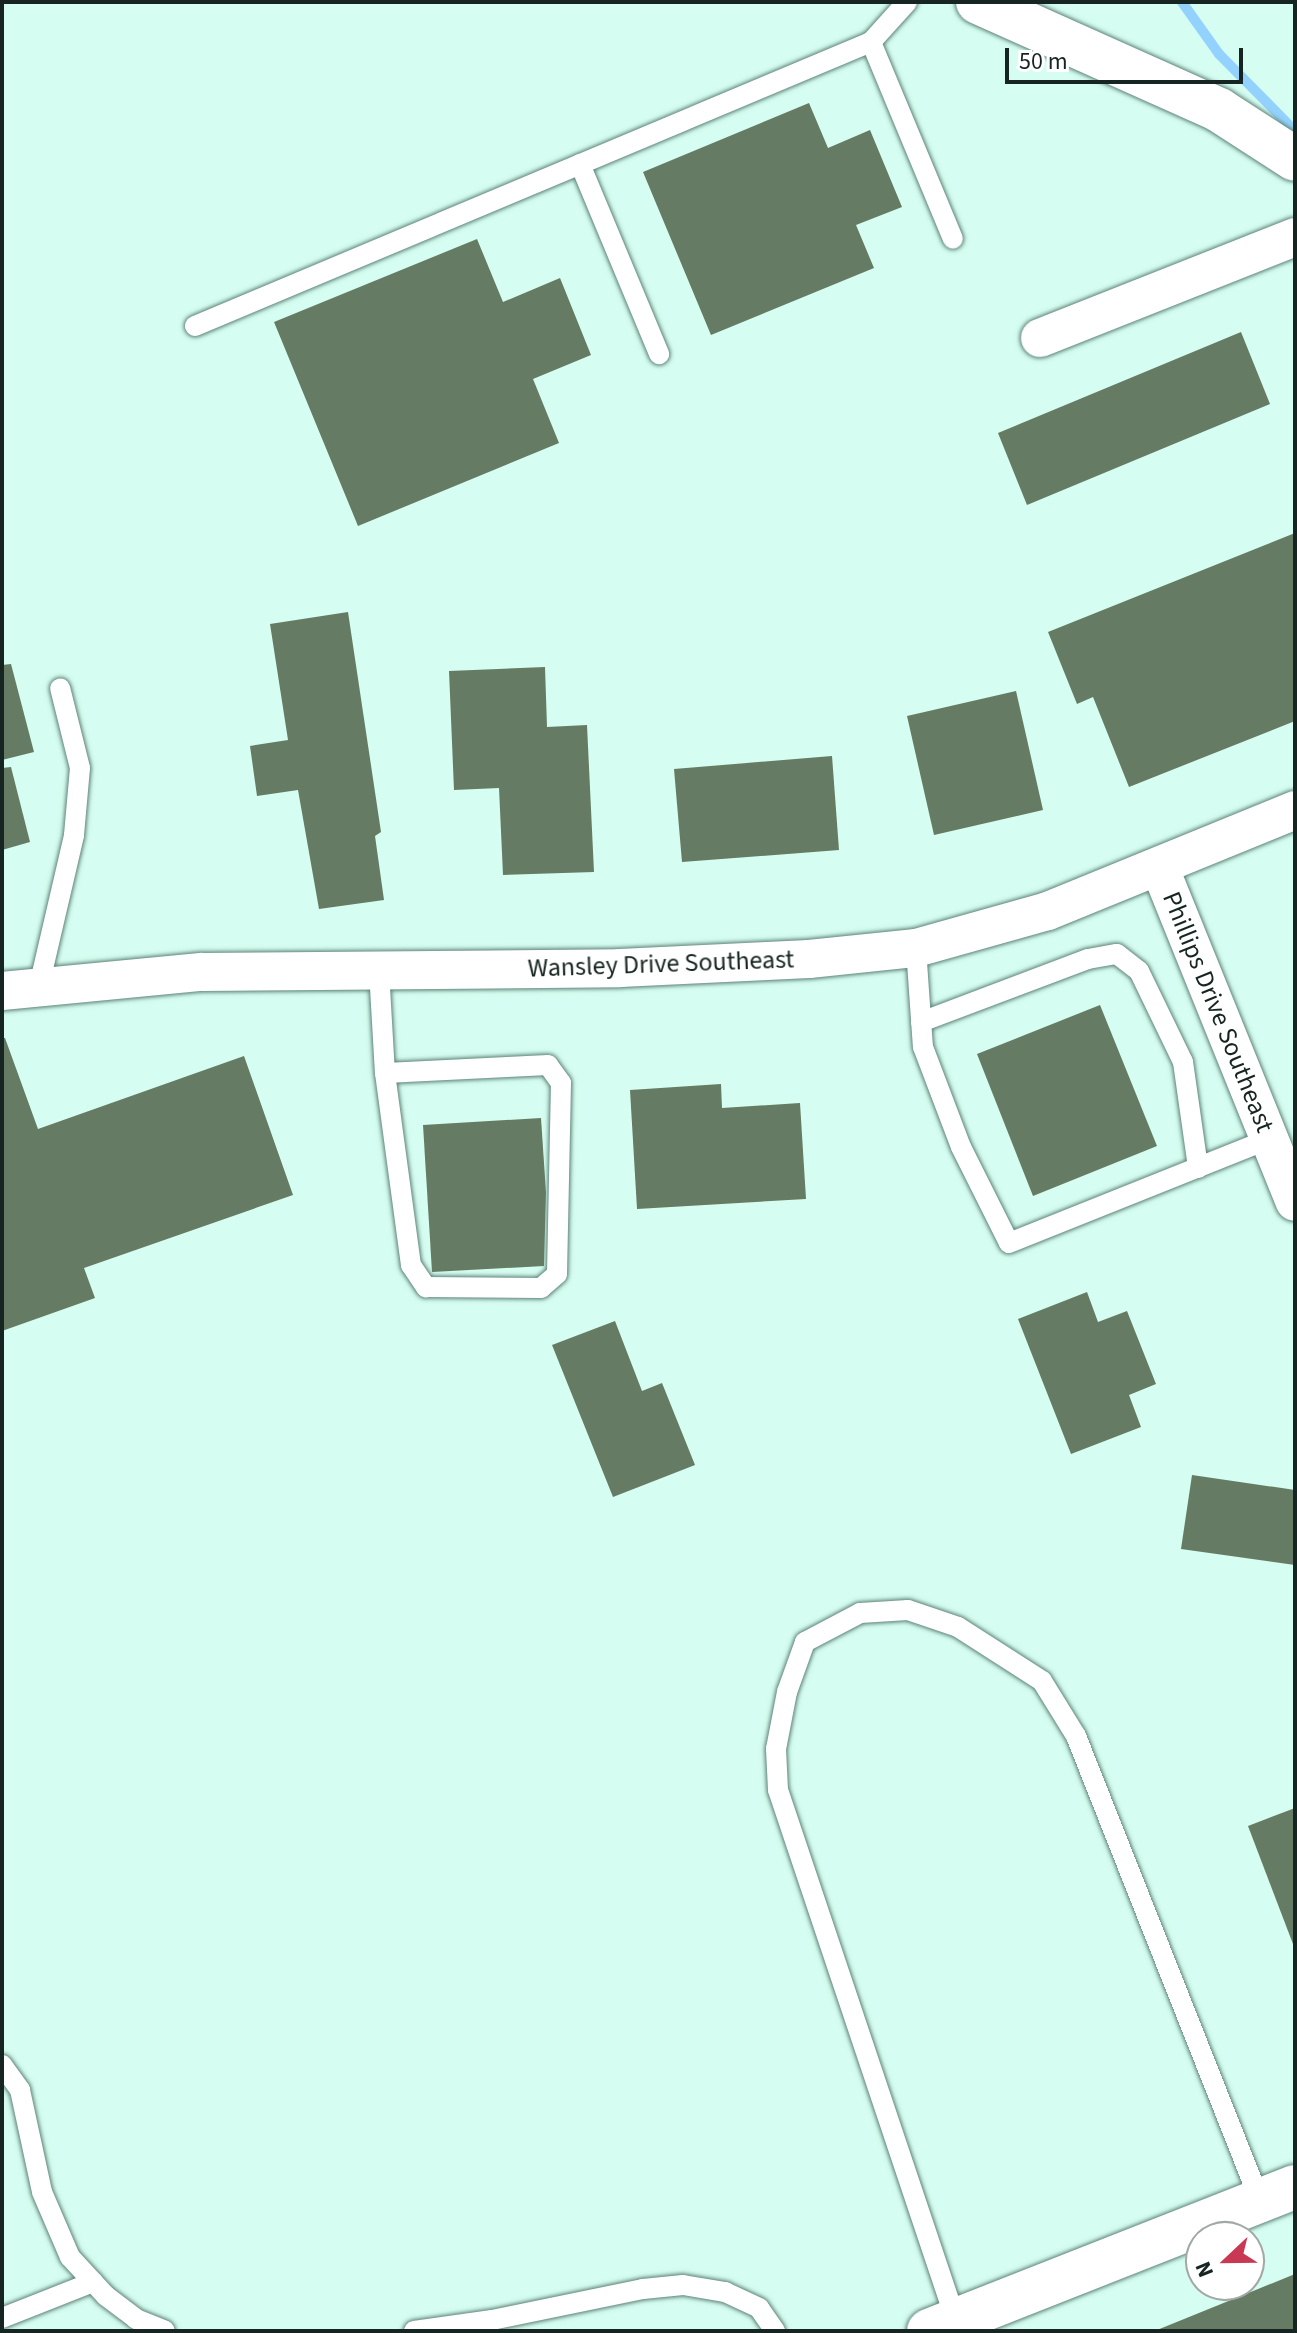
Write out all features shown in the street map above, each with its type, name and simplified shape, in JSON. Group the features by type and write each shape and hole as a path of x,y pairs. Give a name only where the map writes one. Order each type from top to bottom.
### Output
{"street":[{"path":"978,2 1219,110 1295,159"},
{"path":"1040,338 1295,237"},
{"name":"Wansley Drive Southeast","path":"20,989 201,972 635,967 809,959 916,948 1048,911 1295,810"},
{"name":"Phillips Drive Southeast","path":"1159,866 1295,1202"},
{"path":"943,2326 1278,2194"}],"lane":[{"path":"195,326 871,42 907,2"},
{"path":"871,42 953,239"},
{"path":"580,164 659,354"},
{"path":"20,989 74,835 80,768 60,688"},
{"path":"916,948 923,1047 961,1147 1009,1243 1269,1139"},
{"path":"921,1022 1088,959 1117,954 1139,971 1183,1062 1198,1168"},
{"path":"379,970 385,1073 411,1265 426,1287 541,1288 557,1274 561,1083 548,1065 385,1073"},
{"path":"943,2326 778,1790 776,1749 787,1692 805,1642 860,1613 908,1610 958,1627 1042,1681 1076,1736 1278,2194"},
{"path":"2,2065 20,2090 42,2192 70,2257 93,2282 136,2319 165,2331"},
{"path":"2,2318 93,2282"},
{"path":"414,2331 492,2320 643,2289 683,2285 725,2292 748,2302 759,2308 775,2331"}],"building":[{"path":"809,103 828,148 870,130 902,207 856,225 874,268 711,335 643,172"},
{"path":"477,239 503,302 560,278 591,355 533,379 559,443 358,526 274,322"},
{"path":"1241,332 1270,404 1027,505 998,433"},
{"path":"1295,533 1295,721 1129,787 1093,697 1077,704 1048,632"},
{"path":"348,612 381,832 375,836 384,900 319,909 298,790 257,796 250,746 288,740 270,624"},
{"path":"11,664 34,752 2,760 2,665"},
{"path":"545,667 547,727 587,725 594,872 503,875 499,788 454,790 449,671"},
{"path":"1016,691 1043,810 934,835 907,716"},
{"path":"832,756 839,850 682,862 674,769"},
{"path":"11,767 30,842 2,850 2,768"},
{"path":"1100,1005 1157,1146 1033,1196 977,1054"},
{"path":"2,1038 5,1038 38,1129 244,1056 293,1195 84,1268 95,1298 2,1331"},
{"path":"721,1084 722,1108 800,1103 806,1199 637,1209 630,1090"},
{"path":"541,1118 546,1193 544,1266 432,1272 423,1125"},
{"path":"1087,1292 1098,1322 1127,1311 1156,1384 1129,1395 1141,1427 1071,1454 1018,1319"},
{"path":"615,1321 642,1391 662,1383 695,1465 613,1497 552,1345"},
{"path":"1192,1475 1295,1490 1295,1565 1181,1549"},
{"path":"1295,1808 1295,1943 1293,1944 1248,1826"},
{"path":"1295,2274 1295,2331 1157,2331 1228,2301 1265,2301 1265,2286"}],"waterway":[{"path":"1182,2 1219,54 1295,131"}]}
